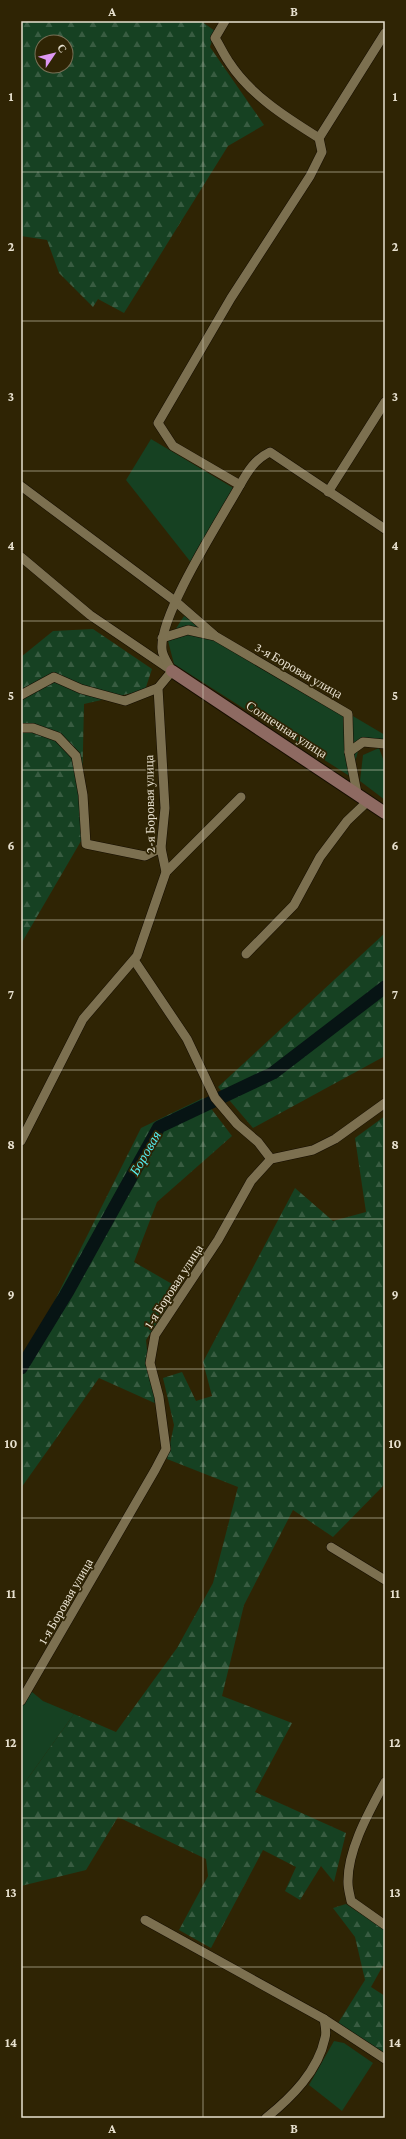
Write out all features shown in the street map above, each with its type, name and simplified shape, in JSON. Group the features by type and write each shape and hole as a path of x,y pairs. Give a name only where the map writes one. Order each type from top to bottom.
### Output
{"street":[{"path":"225,21 215,38 229,63 248,84 285,117 319,138"},
{"path":"240,485 173,446 158,423 231,298 310,176 322,152 319,138 385,33"},
{"path":"328,492 385,402"},
{"path":"172,671 162,651 162,638 175,601 240,485 260,457 270,452 385,529"},
{"path":"21,486 175,601 215,636"},
{"path":"21,557 90,615 172,671"},
{"name":"3-я Боровая улица","path":"162,638 188,630 215,636 348,714 349,752 357,793"},
{"path":"21,695 54,677 80,688 125,701 158,688 172,671"},
{"name":"Солнечная улица","path":"172,671 385,813"},
{"name":"2-я Боровая улица","path":"158,688 165,808 161,848 166,872"},
{"path":"21,728 33,728 58,737 76,756 83,795 86,844 144,856 161,848"},
{"path":"349,752 363,742 385,744"},
{"path":"21,1141 83,1019 134,960 145,935 166,872 241,797"},
{"path":"246,954 294,905 320,857 347,821 368,801"},
{"path":"134,960 186,1039 215,1098 237,1124 258,1142 272,1160 312,1150 335,1138 385,1103"},
{"name":"1-я Боровая улица","path":"21,1701 148,1484 166,1449 159,1397 150,1364 155,1335 218,1240 251,1181 272,1160"},
{"path":"331,1547 385,1580"},
{"path":"385,1783 360,1831 350,1863 348,1882 351,1901 385,1925"},
{"path":"145,1920 324,2019 385,2059"},
{"path":"266,2118 287,2101 316,2064 326,2036 324,2019"}],"green space":[{"path":"21,21 201,21 215,31 210,47 264,125 228,146 124,313 98,299 93,307 59,273 47,240 21,236"},
{"path":"151,439 235,489 193,565 126,480"},
{"path":"184,616 385,735 385,741 360,744 351,777 174,664 168,641"},
{"path":"93,629 152,669 145,690 84,704 81,841 21,944 21,657 53,631"},
{"path":"379,748 385,764 385,800 360,781 363,755"},
{"path":"385,933 385,1056 253,1128 218,1087"},
{"path":"203,1098 232,1136 157,1202 134,1262 179,1288 146,1340 150,1381 159,1405 99,1378 21,1488 21,1368 141,1128"},
{"path":"385,1116 385,1484 333,1537 293,1510 244,1605 222,1696 292,1723 255,1792 346,1833 334,1882 321,1866 300,1900 285,1891 296,1867 263,1850 211,1948 179,1930 208,1876 206,1859 118,1817 86,1870 21,1886 21,1788 74,1714 116,1732 177,1648 213,1583 238,1487 167,1459 174,1425 163,1378 182,1372 196,1401 212,1396 203,1362 295,1188 333,1221 366,1212 355,1138"},
{"path":"24,1689 32,1692 43,1701 74,1714 21,1788 21,1693"},
{"path":"346,1904 385,1930 385,1962 371,1987 385,1996 385,2061 335,2028 365,1980 355,1937 333,1908"},
{"path":"334,2041 344,2043 373,2063 342,2111 309,2085"}],"waterway":[{"name":"Боровая","path":"21,1368 68,1291 159,1127 273,1073 385,987"}]}
